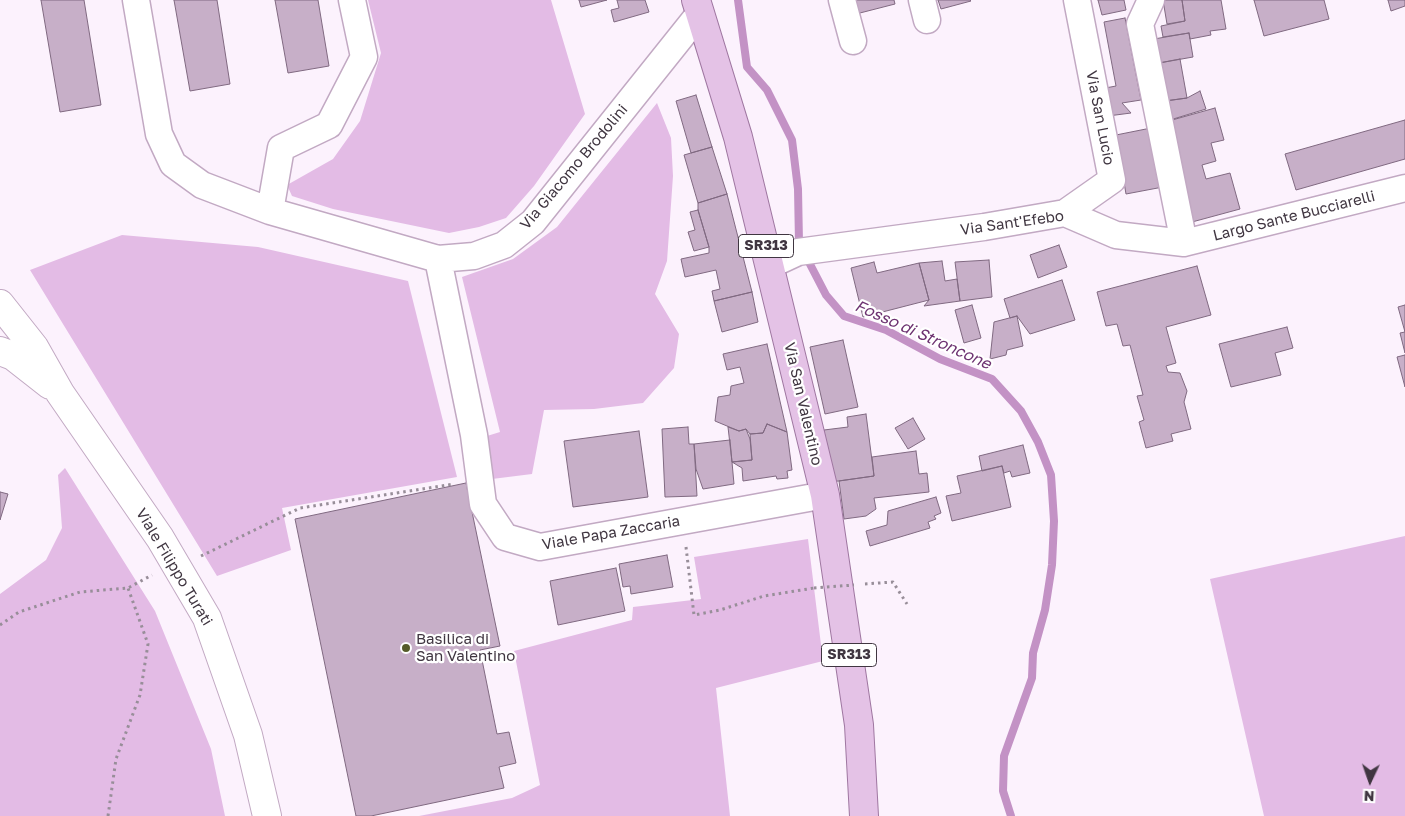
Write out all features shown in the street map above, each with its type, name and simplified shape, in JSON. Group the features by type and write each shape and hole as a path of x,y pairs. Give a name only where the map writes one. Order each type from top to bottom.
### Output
{"main road":[{"name":"Via San Valentino","path":"698,6 738,137 826,495 859,726 864,816"}],"street":[{"name":"Via Giacomo Brodolini","path":"136,0 159,134 174,164 202,185 270,212 438,259 474,256 504,245 533,222 698,6"},
{"path":"270,212 281,148 328,125 364,57 352,0"},
{"path":"842,0 853,41"},
{"name":"Via San Lucio","path":"1065,213 1112,180 1077,0"},
{"path":"1151,0 1140,24 1184,243"},
{"name":"Largo Sante Bucciarelli","path":"1184,243 1405,188"},
{"name":"Via Sant'Efebo","path":"770,265 798,252 984,227 1065,213 1116,236 1184,243"},
{"name":"Viale Papa Zaccaria","path":"438,259 474,435 483,504 505,537 540,547 826,495"},
{"name":"Viale Filippo Turati","path":"0,304 34,348 60,393 160,538 207,618 248,735 267,816"},
{"name":"Viale Filippo Turati","path":"0,351 13,356 60,393"}],"path":[{"path":"0,625 18,612 80,592 128,588 300,508 480,480"},
{"path":"683,521 694,615 720,610 764,596 814,588 893,582 907,604"},
{"path":"108,816 116,759 140,695 148,644 128,588"}],"shaded area":[{"path":"368,0 551,0 585,114 534,186 506,218 479,227 449,233 333,209 292,196 287,185 333,159 360,121 381,53"},
{"path":"657,103 671,138 673,176 667,261 655,294 679,334 674,368 643,403 594,409 544,410 532,474 492,479 487,436 500,432 462,277 513,259 557,227"},
{"path":"122,235 258,247 408,281 457,477 282,508 291,550 217,576 30,270"},
{"path":"65,468 155,611 211,749 225,816 0,816 0,594 46,560 62,528 58,475"},
{"path":"1405,536 1405,816 1264,816 1210,579"},
{"path":"808,539 823,661 716,688 730,816 419,816 512,798 540,785 514,651 632,620 633,607 701,599 694,557"}],"building":[{"path":"41,0 84,0 101,105 60,112"},
{"path":"174,0 217,0 230,84 190,91"},
{"path":"275,0 318,0 329,66 288,73"},
{"path":"579,0 607,0 581,7"},
{"path":"617,0 645,0 649,12 614,22 611,10 619,8"},
{"path":"852,0 894,0 895,4 856,14"},
{"path":"938,0 970,0 971,1 941,9"},
{"path":"1098,0 1124,0 1126,10 1102,15"},
{"path":"1163,0 1182,0 1185,21 1167,24"},
{"path":"1182,0 1221,0 1226,29 1210,31 1211,35 1190,39 1189,33 1163,37 1161,26 1185,21"},
{"path":"1254,0 1324,0 1329,19 1264,36"},
{"path":"1388,0 1405,0 1405,6 1391,11"},
{"path":"1125,18 1141,100 1122,103 1131,113 1108,116 1100,89 1116,86 1104,22"},
{"path":"1189,33 1193,57 1159,63 1154,39"},
{"path":"1180,59 1187,98 1165,101 1159,63"},
{"path":"1200,91 1206,109 1170,120 1165,101 1187,98"},
{"path":"696,95 712,147 691,153 676,101"},
{"path":"1215,108 1224,140 1211,143 1216,161 1202,165 1206,179 1230,173 1240,209 1192,222 1165,122"},
{"path":"1405,120 1405,159 1296,190 1285,154"},
{"path":"1151,128 1163,187 1126,194 1116,135"},
{"path":"712,147 727,194 698,203 684,155"},
{"path":"727,194 752,292 714,301 712,291 720,289 716,270 685,277 681,259 709,253 698,210 698,203"},
{"path":"698,210 709,247 694,251 688,232 695,230 690,212"},
{"path":"1059,245 1067,267 1038,278 1030,255"},
{"path":"989,260 992,297 960,301 955,262"},
{"path":"942,261 945,281 957,279 960,301 924,306 929,300 919,263"},
{"path":"874,262 877,273 919,263 929,300 863,317 851,268"},
{"path":"1197,266 1211,315 1166,327 1176,363 1166,366 1168,372 1180,373 1187,391 1184,402 1191,429 1171,434 1173,441 1146,448 1139,422 1144,420 1137,396 1143,395 1130,345 1123,346 1117,324 1106,326 1097,292"},
{"path":"1062,280 1075,320 1030,334 1017,316 1010,318 1004,299"},
{"path":"752,292 758,322 722,332 714,301"},
{"path":"972,305 981,338 964,343 955,310"},
{"path":"1405,305 1405,332 1398,307"},
{"path":"1017,316 1023,346 1007,350 1006,355 990,359 994,322"},
{"path":"1287,327 1293,348 1275,353 1281,375 1231,387 1219,344"},
{"path":"1405,332 1405,353 1400,333"},
{"path":"843,340 858,407 825,414 810,347"},
{"path":"767,344 787,432 767,424 763,433 750,434 746,429 739,431 715,421 718,397 730,395 731,386 744,383 740,367 727,370 723,354"},
{"path":"1405,355 1405,387 1397,357"},
{"path":"866,414 874,476 831,482 824,430 848,427 847,417"},
{"path":"913,418 925,439 908,449 895,428"},
{"path":"767,424 787,432 792,470 787,471 788,478 777,479 776,476 743,481 742,468 732,462 752,460 750,434 763,433"},
{"path":"688,427 689,444 694,444 697,496 665,497 662,429"},
{"path":"728,427 739,431 746,429 750,439 752,460 732,462"},
{"path":"639,431 648,497 573,507 564,441"},
{"path":"730,440 734,484 703,489 696,469 694,444"},
{"path":"1023,445 1030,473 1012,477 1010,471 1004,473 1002,466 982,471 979,456"},
{"path":"916,451 919,474 927,473 929,492 874,498 876,509 866,516 844,519 839,481 874,476 872,457"},
{"path":"1002,466 1011,507 952,521 946,496 961,493 957,476"},
{"name":"Basilica di San Valentino","path":"466,483 500,646 480,650 497,734 509,732 516,763 499,767 504,788 371,816 356,816 295,519"},
{"path":"0,492 8,494 0,520"},
{"path":"936,497 941,513 934,516 936,519 928,522 930,528 870,546 866,531 887,525 888,511"},
{"path":"667,555 673,587 631,594 630,586 623,587 619,564"},
{"path":"616,568 625,611 558,625 550,581"}],"waterway":[{"name":"Fosso di Stroncone","path":"738,0 747,67 767,90 792,140 798,189 799,243 826,295 844,316 886,330 940,359 992,379 1021,411 1038,442 1051,475 1054,521 1052,565 1045,610 1033,653 1032,678 1004,756 1003,791 1011,816"}],"place":[{"name":"Basilica di San Valentino","path":"406,648"}]}
